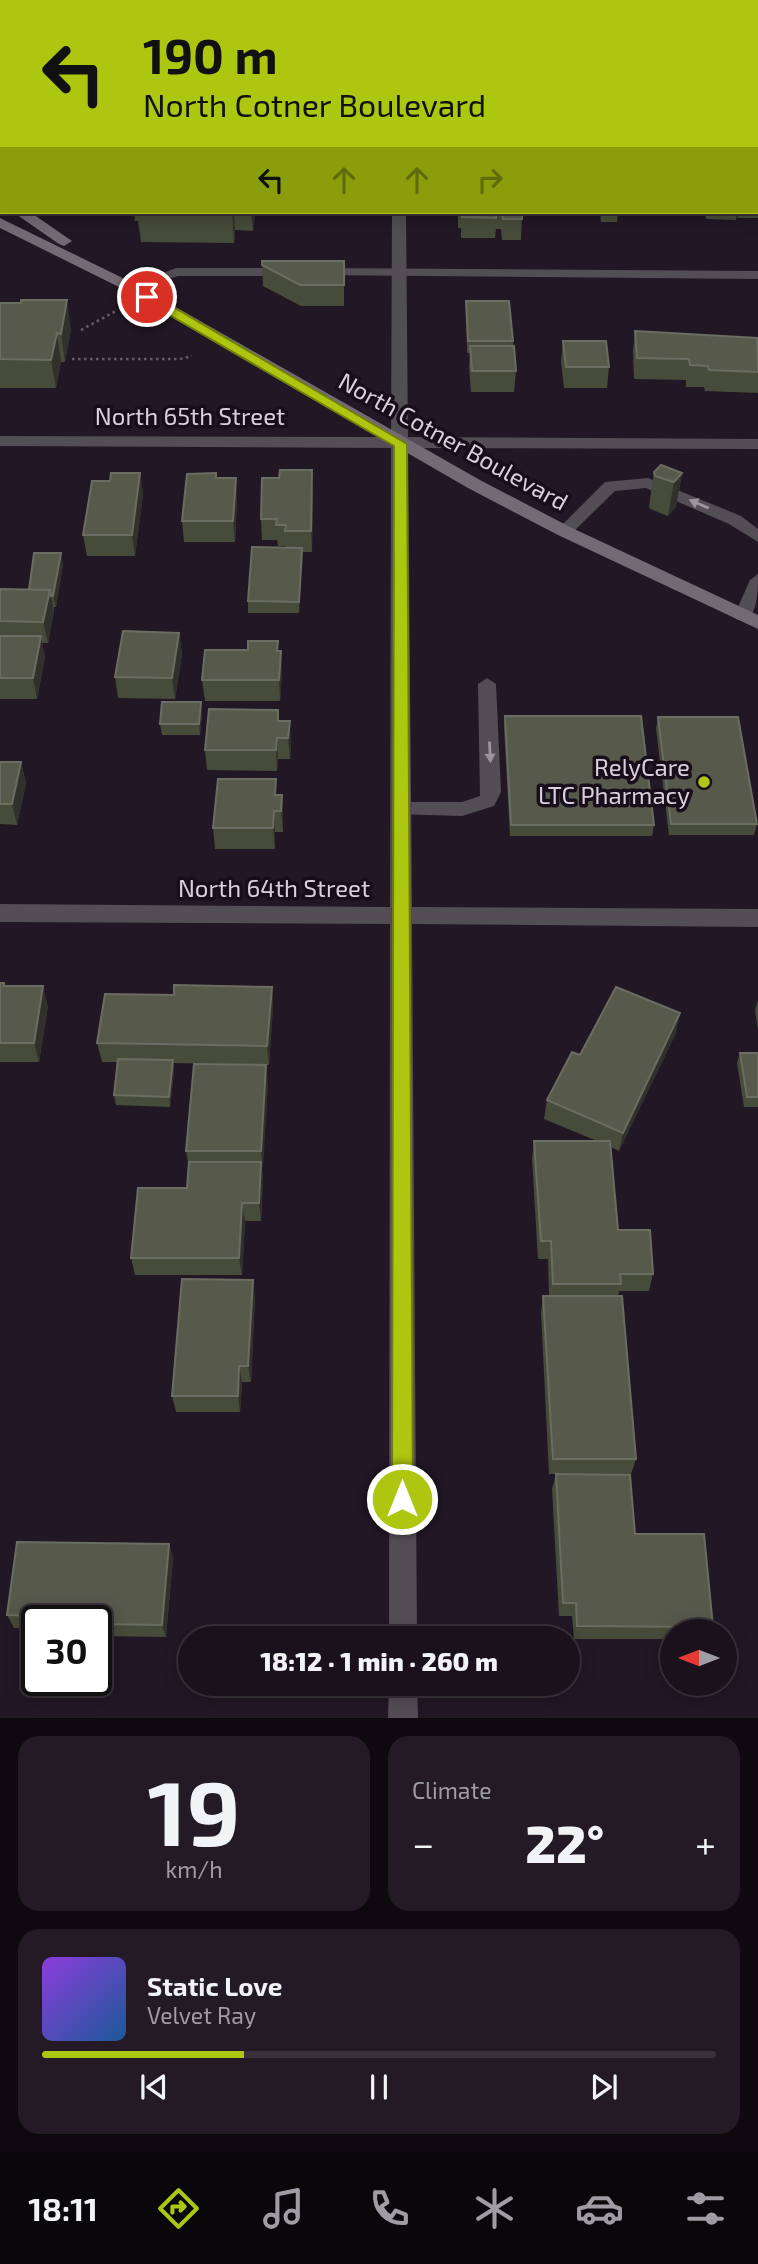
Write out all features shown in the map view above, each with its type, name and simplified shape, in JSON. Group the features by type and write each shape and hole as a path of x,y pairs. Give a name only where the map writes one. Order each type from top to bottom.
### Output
{"main road":[{"name":"North Cotner Boulevard","path":"23,214 132,288"},
{"name":"North Cotner Boulevard","path":"0,222 132,288 401,444 564,531 750,620"}],"street":[{"path":"399,214 403,1626"},
{"name":"North 65th Street","path":"0,441 758,444"},
{"name":"North 64th Street","path":"0,914 758,918"},
{"path":"403,1696 403,1718"}],"lane":[{"path":"132,288 176,272 758,275"},
{"path":"564,531 611,486 648,483 735,520 758,537"},
{"path":"750,620 758,580"},
{"path":"400,809 462,809 487,801 492,792 487,684"}],"path":[{"path":"81,330 117,310"},
{"path":"72,359 180,359 193,355"}],"building":[{"path":"462,214 496,214 496,218 462,217"},
{"path":"502,214 522,214 522,219 503,219"},
{"path":"262,261 344,261 344,285 300,285 262,265"},
{"path":"21,300 67,300 61,334 57,333 51,360 0,359 0,303 21,303"},
{"path":"466,301 509,301 513,341 468,341"},
{"path":"635,331 757,338 758,372 709,370 708,366 690,365 689,359 637,358"},
{"path":"563,341 606,341 609,367 566,367"},
{"path":"470,346 514,346 516,371 472,371"},
{"path":"661,465 682,473 674,482 655,476 654,472"},
{"path":"280,470 312,470 311,531 285,531 286,525 276,525 277,519 261,519 262,478 279,478"},
{"path":"111,473 140,473 132,535 83,535 92,481 110,481"},
{"path":"216,473 216,478 236,478 233,521 182,521 187,474"},
{"path":"252,547 302,548 299,602 248,601"},
{"path":"34,553 61,553 53,596 50,590 29,590"},
{"path":"0,589 50,590 43,622 0,621"},
{"path":"123,631 179,633 172,678 115,677"},
{"path":"0,636 41,636 33,678 0,678"},
{"path":"248,641 278,641 277,651 281,651 279,680 202,680 205,650 248,650"},
{"path":"162,702 201,702 199,724 160,724"},
{"path":"209,709 278,710 278,721 290,721 288,738 277,738 276,750 205,750"},
{"path":"505,716 641,716 654,825 511,825"},
{"name":"RelyCare LTC Pharmacy","path":"658,717 738,717 757,824 671,824"},
{"path":"0,762 21,762 12,804 0,804"},
{"path":"218,779 276,779 275,795 282,795 281,811 274,811 273,828 213,828"},
{"path":"0,983 4,983 4,986 43,986 34,1043 0,1043"},
{"path":"174,985 272,987 267,1046 97,1043 105,994 174,995"},
{"path":"616,987 680,1013 623,1133 547,1100 572,1052 580,1055"},
{"path":"740,1053 758,1053 758,1097 747,1097"},
{"path":"118,1059 173,1060 169,1097 114,1095"},
{"path":"194,1064 266,1065 261,1151 186,1151"},
{"path":"534,1141 610,1141 618,1230 650,1230 653,1274 620,1274 621,1284 553,1284 551,1241 541,1241"},
{"path":"189,1162 261,1162 259,1203 242,1203 239,1258 131,1258 138,1188 187,1188"},
{"path":"182,1279 253,1280 248,1366 239,1366 238,1396 172,1396"},
{"path":"543,1296 622,1296 636,1459 553,1459"},
{"path":"556,1474 630,1475 635,1534 704,1534 712,1619 660,1619 660,1627 577,1626 576,1603 563,1603"},
{"path":"17,1542 169,1544 162,1625 112,1624 112,1605 21,1605 21,1615 7,1615"}],"place":[{"name":"RelyCare LTC Pharmacy","path":"704,782"}],"route":[{"path":"147,297 401,444 399,609 402,1499"}]}
